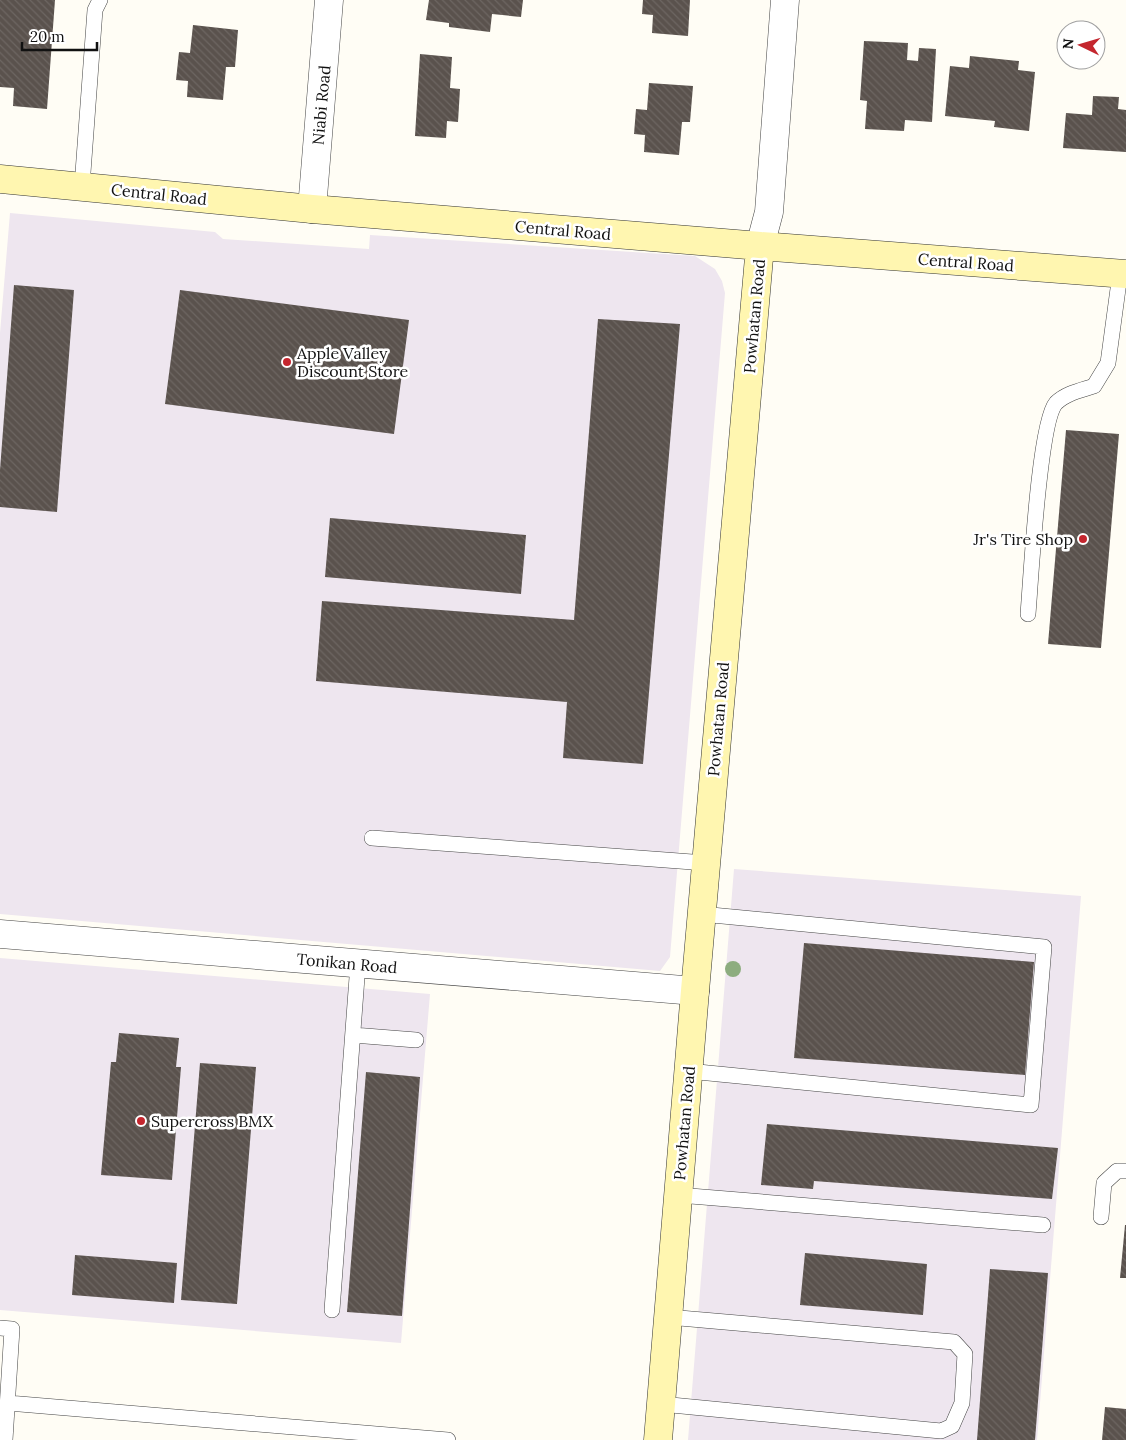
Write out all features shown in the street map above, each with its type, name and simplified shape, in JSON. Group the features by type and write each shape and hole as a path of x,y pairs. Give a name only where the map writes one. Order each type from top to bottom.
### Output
{"street":[{"name":"Niabi Road","path":"312,209 329,0"},
{"name":"Powhatan Road","path":"658,1440 701,914 760,246 769,212 786,0"},
{"name":"Central Road","path":"0,179 312,209 1123,274"},
{"name":"Tonikan Road","path":"0,934 695,991"}],"lane":[{"path":"82,186 95,10 100,0"},
{"path":"1028,614 1042,451 1049,419 1056,404 1074,392 1094,386 1108,363 1123,274"},
{"path":"372,838 706,863"},
{"path":"688,1071 1031,1105 1044,947 701,914"},
{"path":"332,1310 358,964"},
{"path":"353,1035 416,1040"},
{"path":"1102,1217 1104,1183 1117,1171 1126,1171"},
{"path":"678,1195 1044,1225"},
{"path":"661,1404 942,1431 952,1426 962,1403 965,1354 954,1342 668,1317"},
{"path":"0,1328 12,1329 5,1440"},
{"path":"8,1403 448,1440"}],"shaded area":[{"path":"10,213 215,232 223,239 369,249 370,235 695,256 715,269 722,281 725,293 670,957 660,971 0,914 0,333"},
{"path":"734,869 1081,896 1037,1440 688,1440"},
{"path":"0,958 430,994 401,1343 0,1310"}],"building":[{"path":"0,0 55,0 47,109 13,106 14,88 0,87"},
{"path":"429,0 523,0 521,17 492,14 490,32 449,27 449,23 426,20"},
{"path":"643,0 690,0 688,36 652,33 653,15 642,14"},
{"path":"193,25 238,30 235,67 226,67 223,100 187,97 188,81 176,80 179,52 190,53"},
{"path":"864,41 908,43 907,60 918,61 919,48 936,49 932,122 905,120 904,131 865,129 867,101 860,100"},
{"path":"420,54 452,57 450,88 460,89 458,122 447,121 446,138 415,136"},
{"path":"970,56 1019,61 1018,70 1035,72 1029,131 994,127 995,121 945,116 950,66 969,68"},
{"path":"649,83 693,86 690,122 682,122 679,155 644,152 645,135 634,134 636,109 647,110"},
{"path":"1093,96 1119,97 1118,109 1126,110 1126,152 1063,148 1066,113 1092,115"},
{"path":"14,285 74,290 57,512 0,507 0,470"},
{"name":"Apple Valley Discount Store","path":"180,290 409,320 394,434 165,404"},
{"path":"598,319 680,324 643,764 563,758 567,702 316,681 322,601 574,620"},
{"name":"Jr's Tire Shop","path":"1066,430 1119,434 1101,648 1048,644"},
{"path":"330,518 526,535 521,594 325,577"},
{"path":"804,943 1034,962 1025,1075 794,1058"},
{"name":"Supercross BMX","path":"119,1033 179,1038 176,1067 181,1067 172,1180 101,1175 111,1062 116,1062"},
{"path":"200,1063 256,1067 237,1304 181,1300"},
{"path":"366,1072 420,1077 402,1316 347,1312"},
{"path":"767,1124 1058,1148 1052,1199 814,1181 813,1189 761,1185"},
{"path":"1125,1225 1126,1278 1120,1278"},
{"path":"805,1253 927,1264 923,1315 800,1305"},
{"path":"75,1255 177,1263 174,1303 72,1295"},
{"path":"990,1269 1048,1273 1035,1440 977,1440"},
{"path":"1105,1407 1126,1409 1126,1440 1102,1440"}],"place":[{"name":"Apple Valley Discount Store","path":"287,362"},
{"name":"Jr's Tire Shop","path":"1083,539"},
{"name":"Supercross BMX","path":"141,1121"}]}
